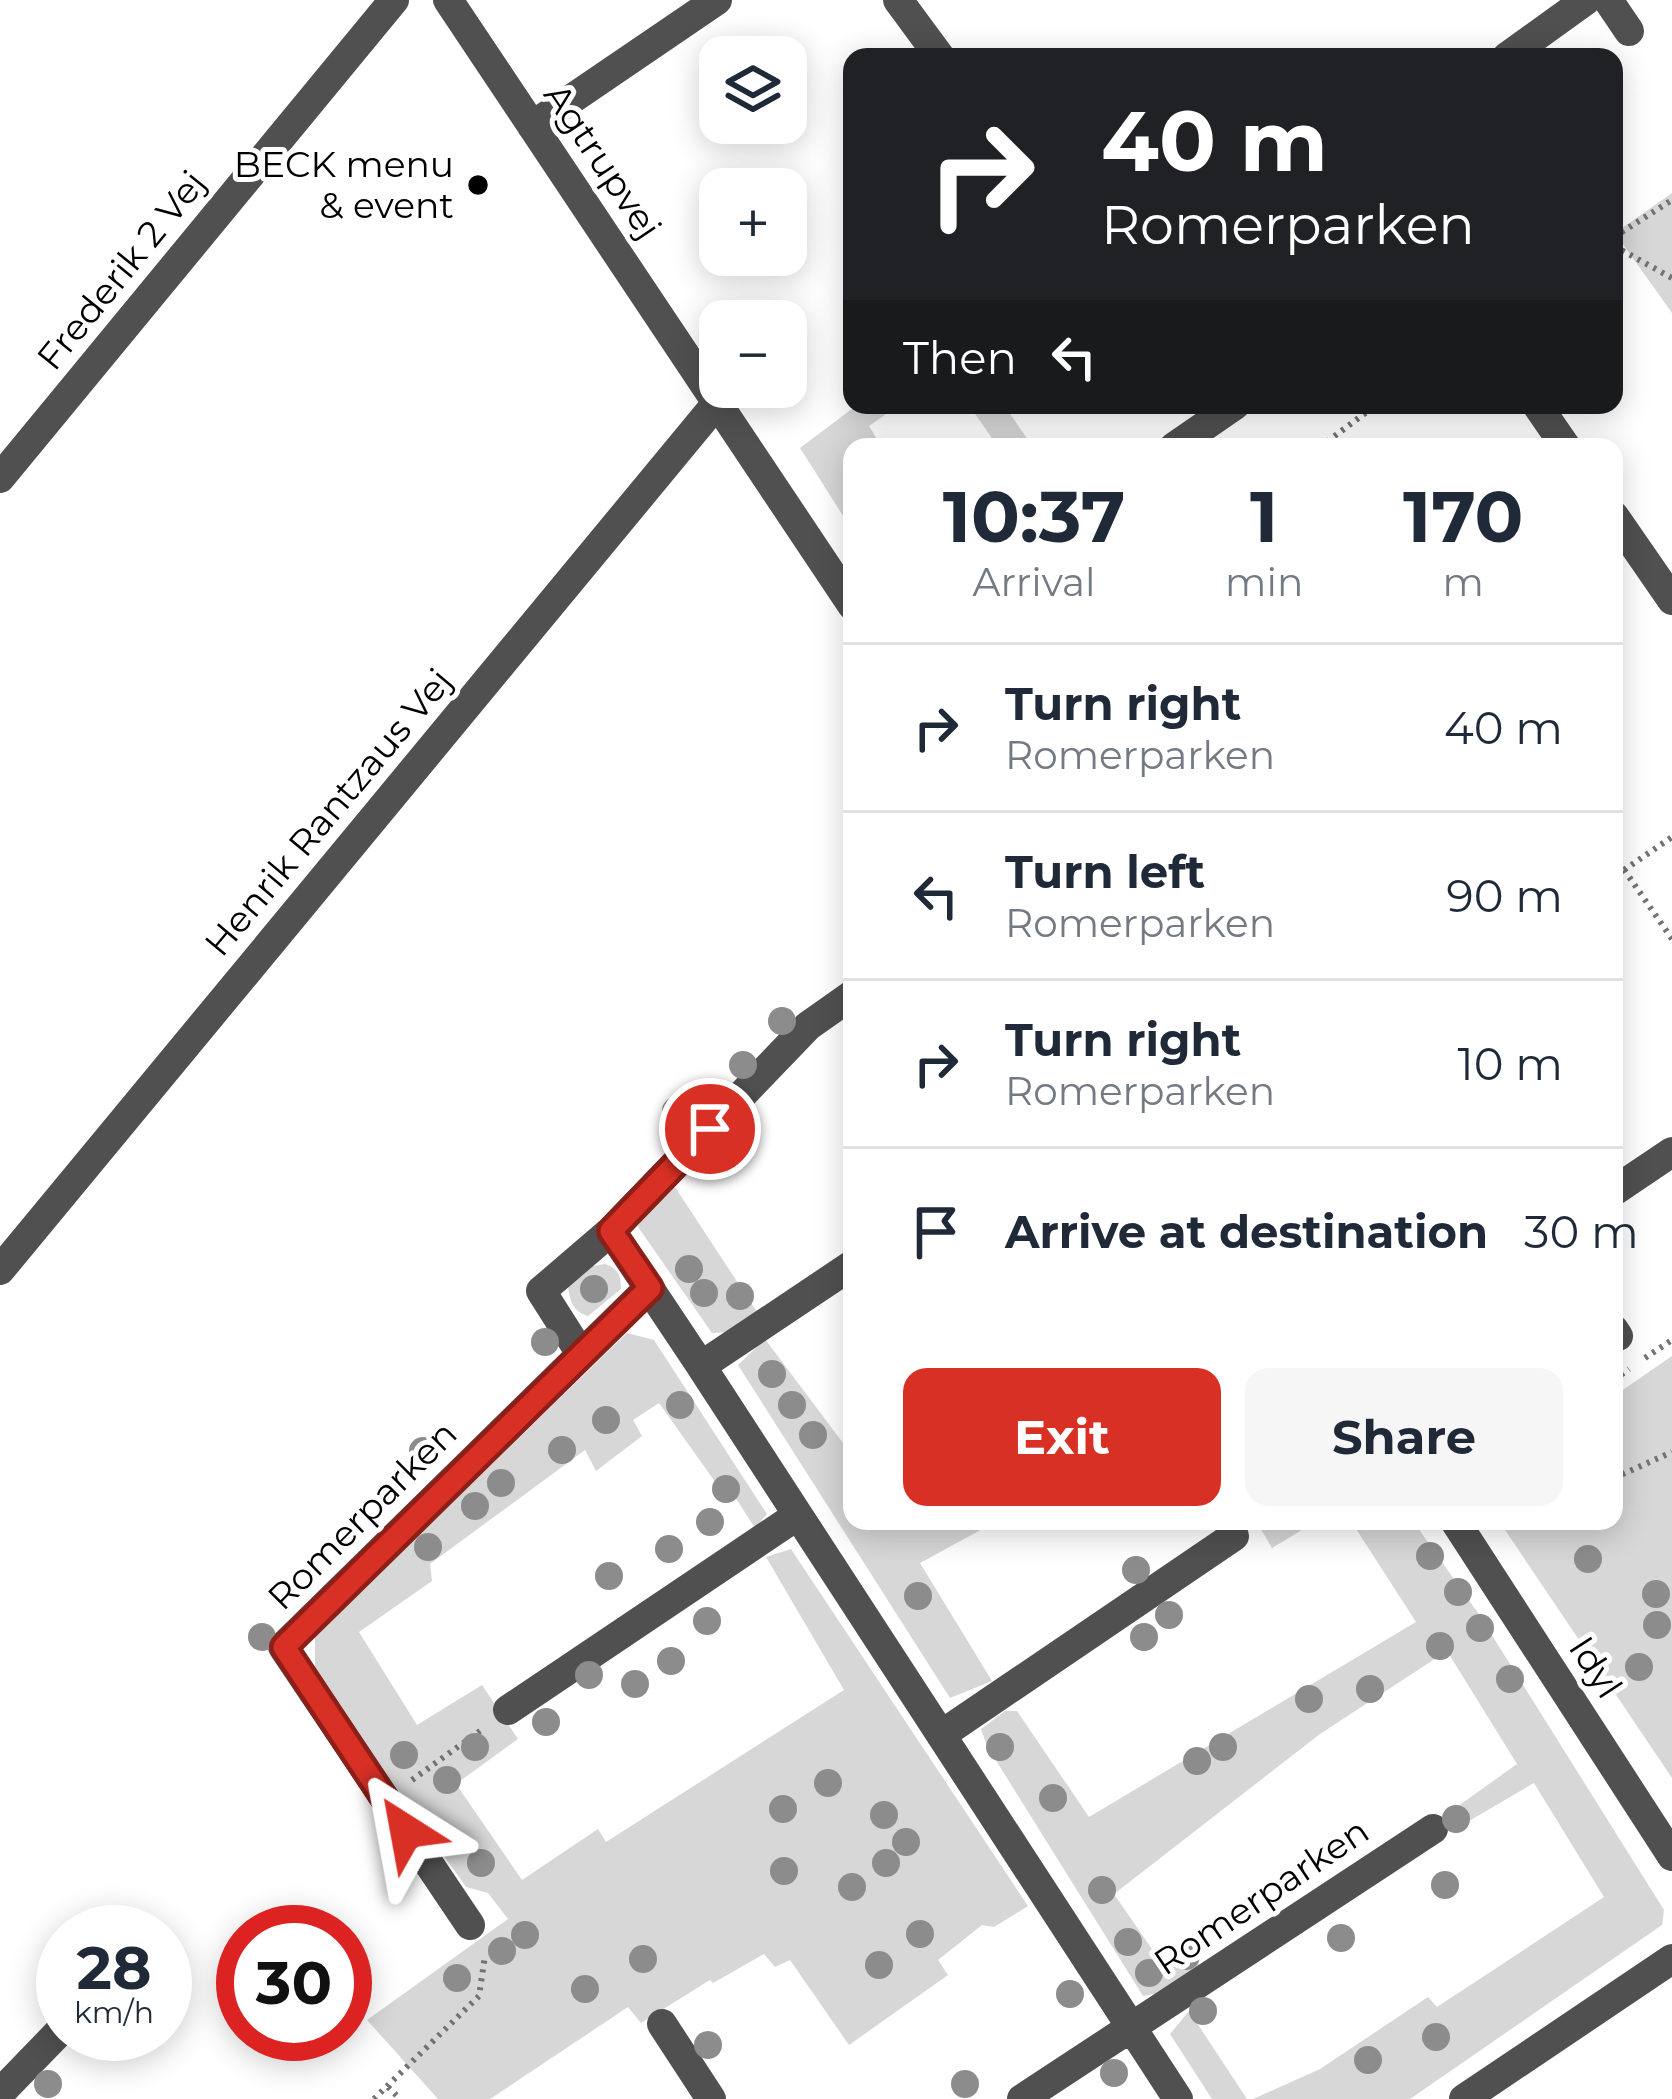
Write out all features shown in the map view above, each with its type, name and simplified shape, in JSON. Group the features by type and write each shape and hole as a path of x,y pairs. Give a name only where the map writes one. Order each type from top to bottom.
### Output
{"street":[{"name":"Frederik 2 Vej","path":"0,478 394,0"},
{"name":"Agtrupvej","path":"448,0 699,376"},
{"path":"532,126 717,0"},
{"path":"898,0 933,48"},
{"path":"1519,48 1586,0"},
{"path":"1608,0 1629,31"},
{"name":"Henrik Rantzaus Vej","path":"0,1270 713,408"},
{"name":"Agtrupvej","path":"720,408 843,592"},
{"path":"1187,438 1222,414"},
{"path":"1623,529 1672,600"},
{"path":"581,1354 541,1292 611,1231 808,1026 843,1001"},
{"path":"1623,1182 1672,1152"},
{"path":"611,1231 1178,2099"},
{"path":"701,1366 843,1271"},
{"name":"Romerparken","path":"470,1925 284,1647 650,1288"},
{"path":"508,1710 798,1515"},
{"name":"Idyl","path":"1461,1530 1672,1856"},
{"path":"941,1735 1234,1536"},
{"name":"Romerparken","path":"1022,2099 1432,1829"},
{"path":"1464,2099 1672,1959"},
{"path":"662,2024 711,2099"},
{"path":"0,2093 36,2056"}],"path":[{"path":"1623,231 1672,200"},
{"path":"1623,251 1672,278"},
{"path":"1332,438 1364,414"},
{"path":"1672,837 1624,870 1672,939"},
{"path":"1623,1474 1672,1452"},
{"path":"385,1799 508,1710"},
{"path":"374,2099 479,1996 485,1956 470,1925"},
{"path":"388,2086 400,2099"}],"shaded area":[{"path":"1672,193 1672,313 1623,244 1623,227"},
{"path":"845,414 886,414 869,426 876,438 843,438 843,516 800,448"},
{"path":"975,414 1010,414 1027,438 992,438"},
{"path":"675,1187 757,1312 731,1332 712,1333 638,1227 645,1209"},
{"path":"605,1264 618,1273 621,1289 588,1316 573,1305 568,1286 593,1266"},
{"path":"627,1333 654,1340 767,1514 755,1528 735,1497 728,1500 659,1403 633,1420 642,1436 596,1471 585,1450 430,1564 432,1581 359,1632 417,1725 482,1685 518,1739 456,1784 522,1880 598,1829 606,1842 844,1690 766,1557 791,1549 1028,1906 994,1927 982,1925 938,1960 948,1975 849,2045 790,1960 775,1967 764,1954 713,1983 710,1980 641,2023 628,2007 490,2099 438,2099 372,2026 372,2016 508,1919 488,1893 466,1887 315,1669 315,1636"},
{"path":"765,1339 843,1443 843,1530 738,1365"},
{"path":"1672,1356 1672,1778 1505,1530 1623,1530 1623,1390"},
{"path":"843,1530 980,1530 920,1563 992,1681 950,1698"},
{"path":"1261,1530 1302,1530 1272,1548"},
{"path":"1357,1530 1419,1530 1478,1613 1664,1910 1662,1925 1410,2099 1253,2099 1320,2069 1428,1997 1437,2007 1604,1897 1534,1783 1450,1832 1440,1819 1517,1764 1447,1651 1320,1734 1114,1894 1165,1968 1195,1947 1199,1965 1159,1993 1143,1996 987,1746 981,1729 1005,1711 1017,1711 1089,1817 1416,1622"},
{"path":"1189,2011 1247,2099 1212,2099 1170,2034"}],"place":[{"name":"BECK menu & event","path":"478,185"}],"route":[{"path":"406,1831 284,1647 650,1288 611,1231 710,1129"}]}
